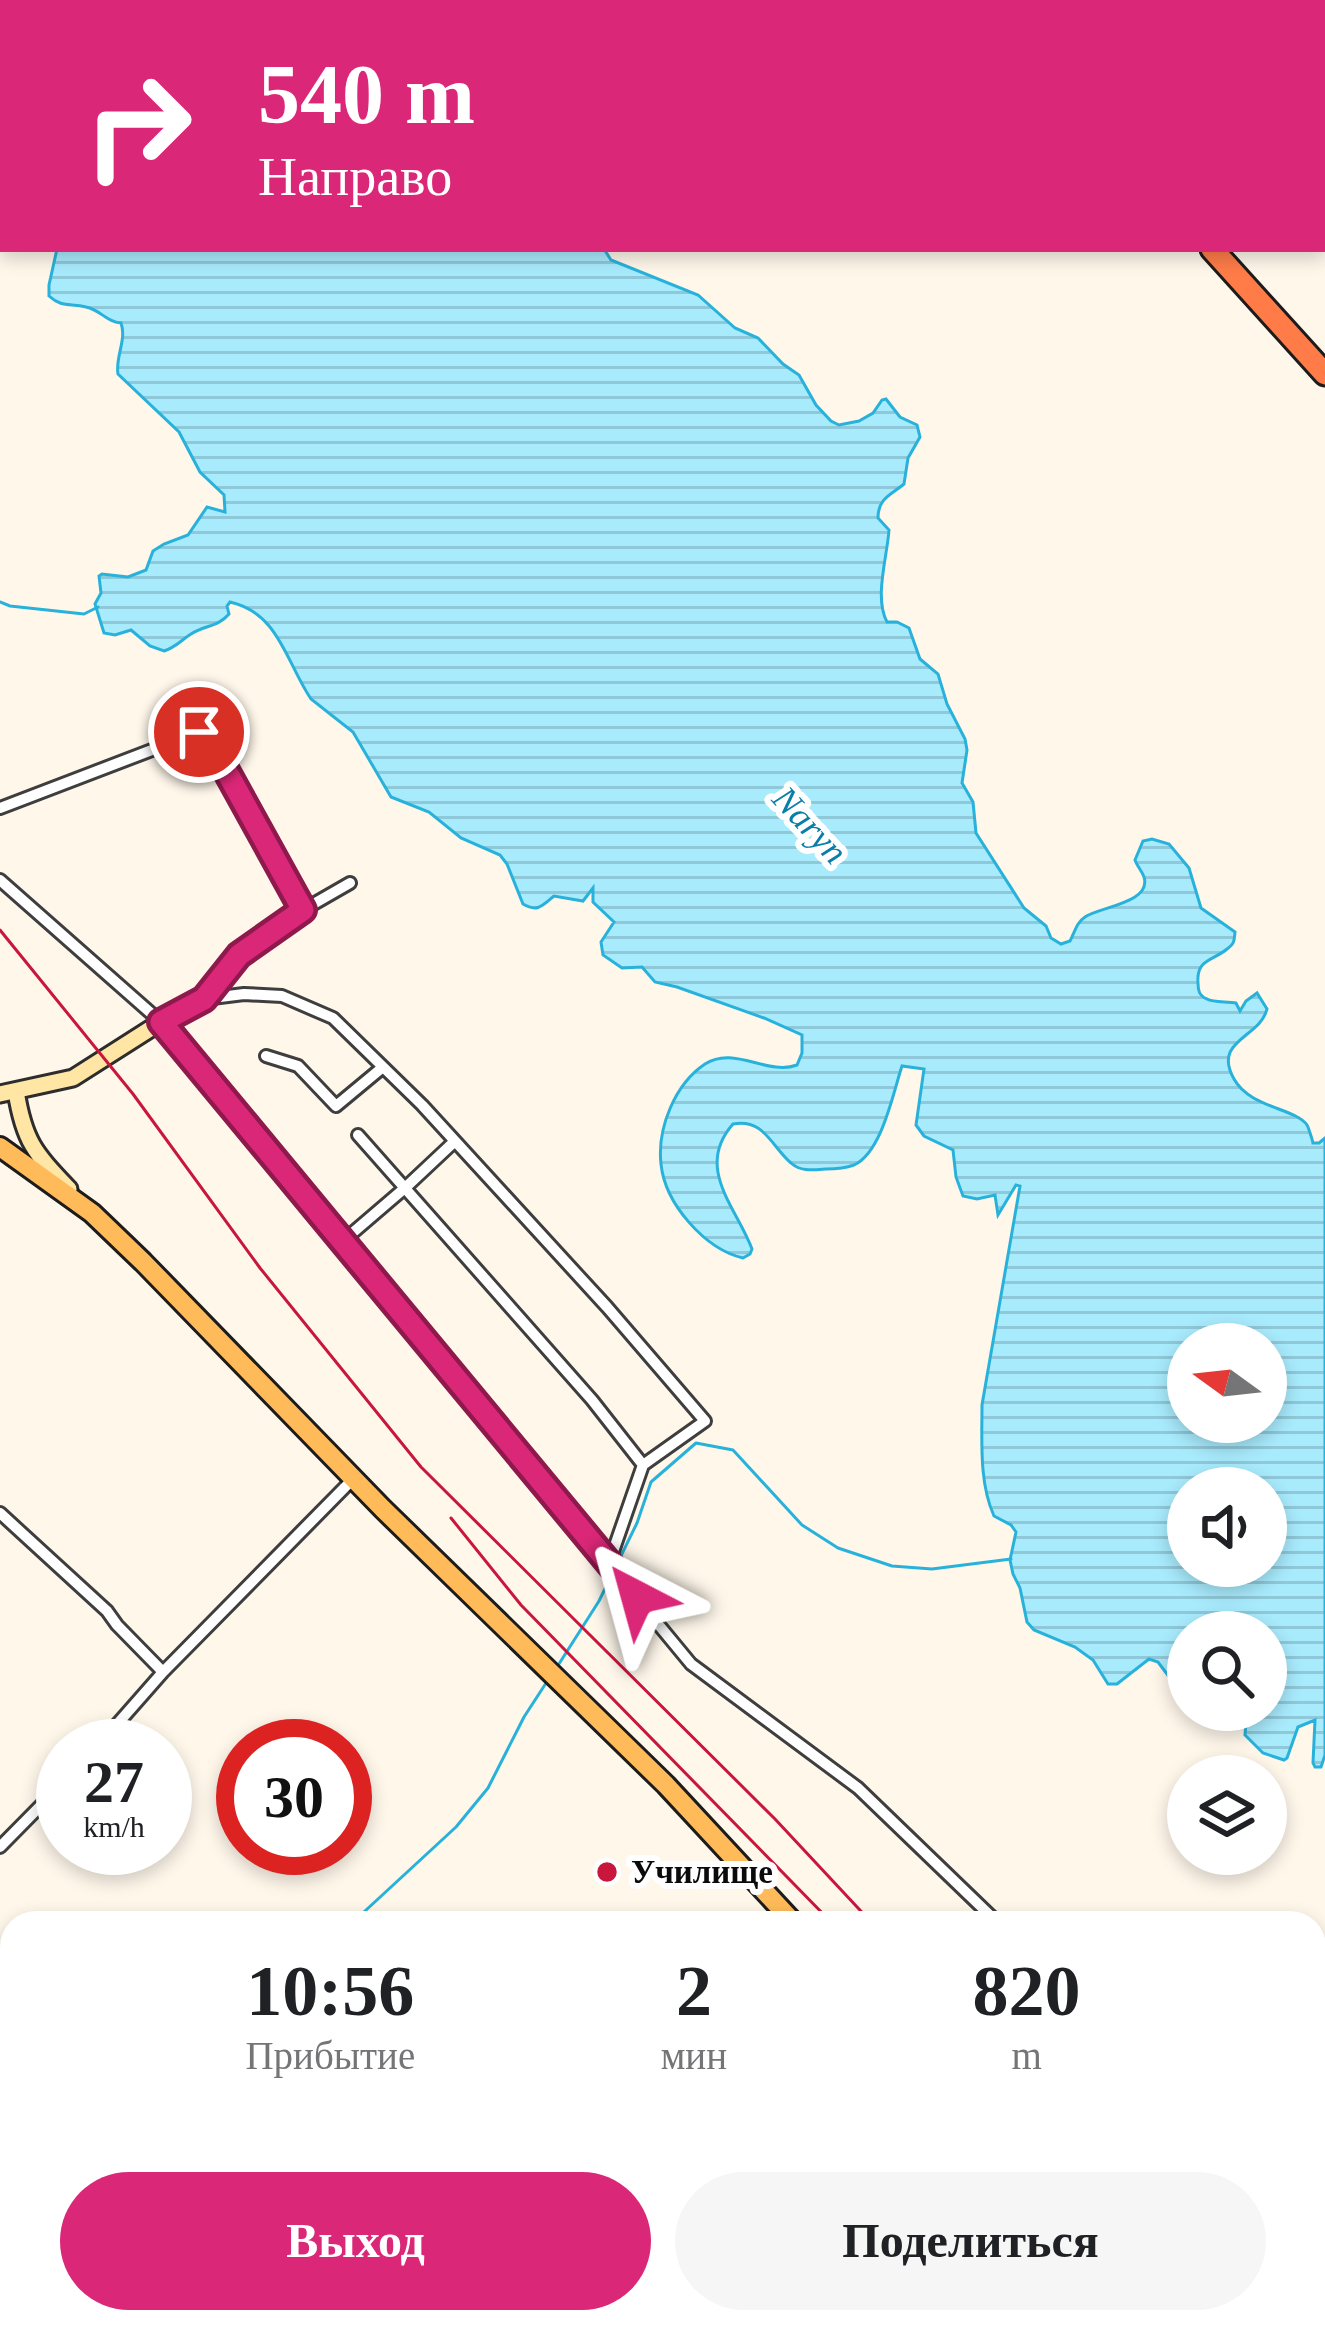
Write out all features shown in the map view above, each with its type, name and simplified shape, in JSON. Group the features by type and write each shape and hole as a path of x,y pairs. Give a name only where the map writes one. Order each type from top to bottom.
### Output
{"highway":[{"path":"1215,252 1325,374"}],"main road":[{"path":"0,1147 92,1213 158,1277 353,1479 666,1785 783,1911"}],"street":[{"path":"0,808 199,732 207,736 303,910"},
{"path":"0,880 161,1022 691,1664 858,1788 986,1911"},
{"path":"204,999 239,955 350,883"},
{"path":"92,1213 36,1154 8,1093 73,1078 204,999 282,996 333,1018 455,1141 705,1420 644,1465 610,1563"},
{"path":"266,1056 298,1066 336,1106 383,1067"},
{"path":"358,1135 644,1465"},
{"path":"343,1241 455,1141"},
{"path":"122,1719 353,1479"},
{"path":"0,1513 107,1611 163,1672"},
{"path":"0,1847 36,1810"}],"water":[{"name":"Naryn","path":"56,252 606,252 611,260 698,295 735,328 758,338 799,375 831,421 839,425 859,421 886,399 900,417 917,425 920,437 908,458 904,484 886,498 879,511 878,518 889,530 883,612 887,622 909,628 920,659 938,674 965,739 962,783 973,802 976,833 1024,908 1061,944 1070,941 1085,917 1140,893 1144,877 1135,860 1143,841 1169,844 1189,868 1201,908 1235,932 1231,945 1200,969 1201,994 1236,1003 1240,1011 1257,993 1267,1009 1256,1027 1233,1047 1229,1066 1234,1079 1250,1096 1301,1119 1313,1143 1325,1138 1325,1755 1321,1767 1313,1763 1315,1720 1298,1727 1287,1758 1263,1753 1245,1735 1245,1731 1287,1731 1287,1611 1167,1611 1167,1674 1149,1659 1117,1684 1108,1684 1093,1660 1075,1647 1034,1630 1027,1622 1010,1560 1016,1532 994,1516 982,1447 982,1405 1020,1186 1016,1185 998,1215 995,1195 963,1196 953,1150 924,1136 916,1125 924,1069 902,1066 879,1135 864,1158 851,1166 799,1168 760,1129 733,1124 717,1156 718,1172 752,1249 743,1258 729,1253 689,1223 670,1194 661,1164 665,1122 685,1083 705,1064 727,1058 774,1067 797,1065 802,1035 655,982 642,967 622,968 603,955 601,942 614,922 593,902 593,888 583,901 554,896 536,908 523,904 500,855 461,838 429,812 391,797 353,732 311,699 271,628 247,608 230,602 225,618 164,651 131,630 104,633 95,604 101,593 99,576 128,577 146,570 153,551 188,535 207,507 225,512 224,495 200,472 179,432 118,374 121,323 91,309 49,296"}],"waterway":[{"path":"0,602 84,614 98,607"},
{"path":"557,1667 599,1601 651,1482 696,1443 733,1450 802,1525 838,1548 892,1566 932,1569 1011,1559"},
{"path":"365,1911 456,1827 488,1788 548,1680"}],"railway":[{"path":"0,930 133,1094 260,1268 421,1467 775,1819 861,1911"},
{"path":"451,1518 521,1605 820,1911"}],"place":[{"name":"Училище","path":"607,1872"}],"route":[{"path":"199,732 207,736 303,910 239,955 204,999 161,1022 637,1597"}]}
